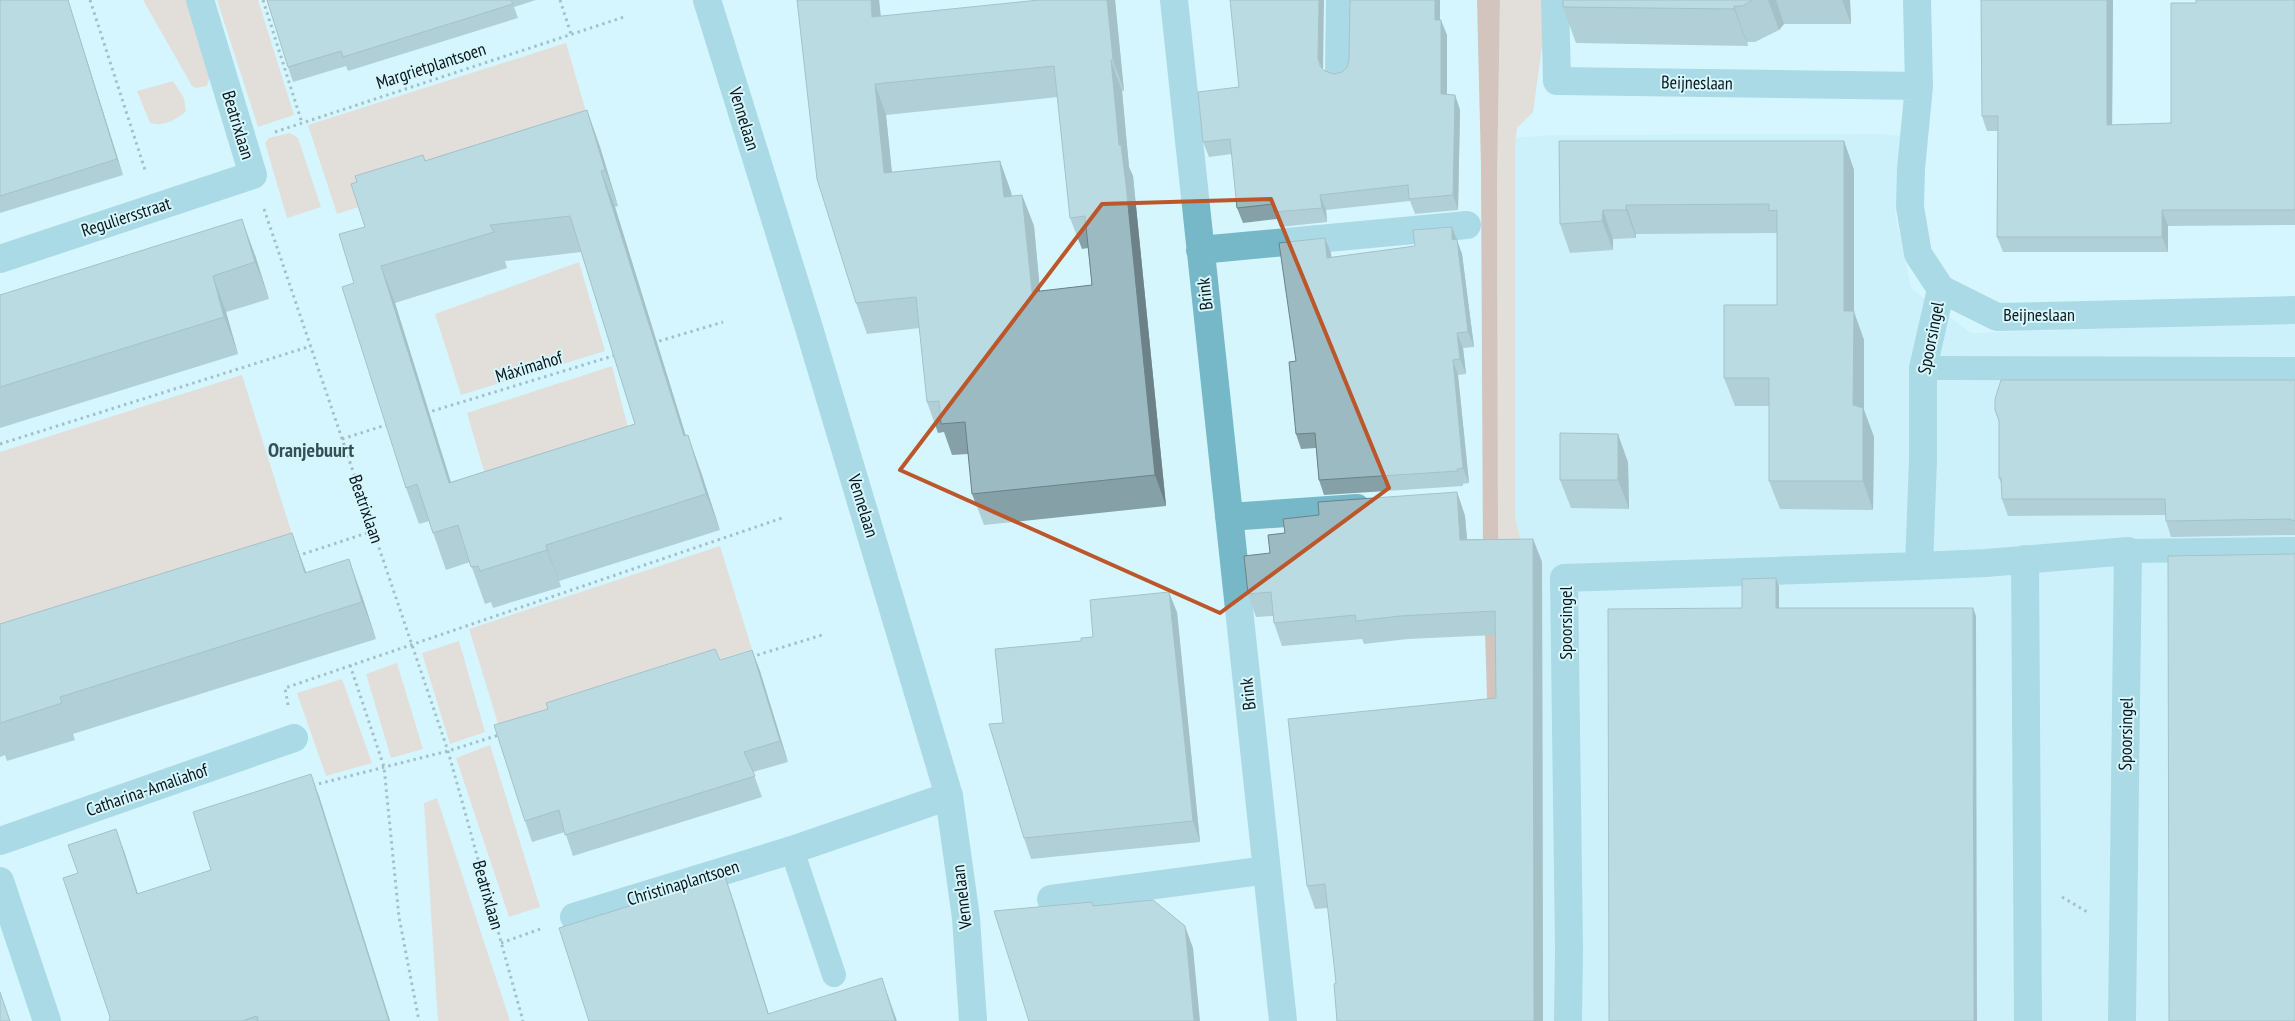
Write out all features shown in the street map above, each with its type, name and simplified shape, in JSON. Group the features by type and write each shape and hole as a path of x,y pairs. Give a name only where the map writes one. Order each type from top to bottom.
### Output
{"street":[{"name":"Beatrixlaan","path":"200,0 253,175"},
{"name":"Vennelaan","path":"707,0 806,319 949,796 966,918 973,1021"},
{"name":"Brink","path":"1174,0 1283,1021"},
{"path":"1339,73 1340,0"},
{"name":"Beijneslaan","path":"1556,0 1557,81 1919,86"},
{"path":"1917,0 1919,86 1911,169 1910,207 1918,254 1940,289"},
{"name":"Reguliersstraat","path":"0,259 253,175"},
{"path":"1200,250 1467,225"},
{"name":"Beijneslaan","path":"1940,289 1997,317 2295,310"},
{"name":"Spoorsingel","path":"1919,566 1923,460 1922,368 1940,289"},
{"path":"1229,517 1384,506"},
{"name":"Spoorsingel","path":"1568,1021 1569,949 1564,578 1919,566 2128,552 2122,1021"},
{"path":"2025,560 2028,1021"},
{"name":"Catharina-Amaliahof","path":"0,841 294,738"},
{"name":"Christinaplantsoen","path":"574,917 792,850 949,796"},
{"path":"1051,899 1267,870"},
{"path":"0,881 5,911 47,1021"}],"lane":[{"path":"1922,368 2295,368"},
{"path":"2128,552 2295,550"},
{"path":"792,850 834,975"}],"path":[{"path":"90,0 157,207"},
{"path":"263,0 302,123"},
{"path":"560,0 571,34"},
{"name":"Margrietplantsoen","path":"243,142 627,16"},
{"name":"Beatrixlaan","path":"253,175 448,751 523,1021"},
{"path":"647,345 723,322"},
{"path":"0,444 311,346"},
{"name":"Máximahof","path":"418,416 618,354"},
{"path":"342,439 390,424"},
{"path":"504,734 448,751 314,786 294,738 284,688 411,643 785,517"},
{"path":"289,559 373,531"},
{"path":"747,658 822,635"},
{"path":"350,665 384,767 399,918 419,1021"},
{"path":"2028,889 2047,889 2102,920 2123,922"},
{"path":"501,943 574,917"}],"highlighted area":[{"path":"1271,199 1389,488 1220,613 900,470 1102,204"}],"shaded area":[{"path":"143,0 186,0 210,77 207,86 196,88 192,86"},
{"path":"217,0 258,0 294,115 258,127"},
{"path":"1477,0 1500,0 1497,183 1498,536 1504,563 1505,1021 1489,766 1483,563 1481,167"},
{"path":"1500,0 1545,0 1546,18 1533,112 1517,128 1515,147 1515,516 1522,547 1504,563 1498,536 1497,183"},
{"path":"566,43 592,132 337,214 308,125"},
{"path":"173,81 184,98 186,111 170,122 150,123 137,91"},
{"path":"290,133 298,138 321,207 287,218 265,143 269,138"},
{"path":"1879,134 1906,136 1895,213 1911,288 1971,333 2295,322 2295,1021 1493,1021 1510,138 1550,135"},
{"path":"579,262 605,351 461,395 435,314"},
{"path":"612,366 634,450 492,499 467,413"},
{"path":"242,375 297,550 0,645 0,452"},
{"path":"720,546 752,649 499,727 469,629"},
{"path":"459,641 485,732 450,744 422,653"},
{"path":"397,663 423,749 391,758 366,674"},
{"path":"342,679 372,763 326,776 297,693"},
{"path":"490,745 540,907 509,917 456,758"},
{"path":"437,798 510,1021 438,1021 424,803"}],"building":[{"path":"0,0 68,0 117,159 0,196"},
{"path":"267,0 511,0 513,4 343,57 341,51 288,67"},
{"path":"797,0 871,0 872,17 1039,0 1107,0 1119,145 1121,145 1126,185 1155,475 972,494 965,422 941,424 939,401 927,402 916,297 856,303 817,179","holes":["1054,66 1070,218 1085,216 1092,285 1032,292 1022,195 1004,197 1000,161 884,173 875,84"]},
{"path":"1230,0 1319,0 1318,58 1320,66 1325,71 1334,74 1342,72 1347,67 1349,59 1350,0 1435,0 1435,20 1441,20 1441,94 1455,95 1453,195 1409,199 1408,185 1320,195 1322,208 1274,212 1273,204 1237,208 1230,139 1203,142 1198,92 1239,87"},
{"path":"1563,0 1753,0 1742,6 1734,6 1734,9 1563,7"},
{"path":"1981,0 2107,0 2107,125 2171,123 2171,3 2196,3 2196,0 2295,0 2295,210 2162,210 2162,237 1997,237 1998,116 1982,116"},
{"path":"587,110 605,170 601,171 684,436 688,435 706,494 546,545 547,550 480,571 478,566 471,567 458,525 433,533 417,484 406,488 342,287 354,283 339,234 365,227 351,184 357,182 355,176 423,155 425,161","holes":["570,216 635,424 449,483 381,266 494,232 490,225"]},
{"path":"1559,141 1844,141 1844,311 1854,311 1853,405 1863,408 1863,481 1769,481 1769,378 1724,378 1724,305 1777,305 1777,210 1769,211 1769,204 1626,205 1626,210 1603,210 1602,221 1560,224"},
{"path":"242,219 255,262 213,276 224,317 0,387 0,295"},
{"path":"1452,227 1452,240 1457,239 1468,332 1457,333 1460,359 1453,360 1463,468 1457,469 1458,471 1319,480 1315,433 1296,434 1289,362 1296,361 1279,243 1325,238 1327,258 1415,246 1413,230"},
{"path":"2001,380 2295,380 2295,521 2289,519 2166,521 2165,499 2002,499 2001,478 1999,478 1999,420 1995,410 1995,399"},
{"path":"1560,433 1618,434 1618,480 1560,480"},
{"path":"1457,492 1460,540 1533,539 1534,1021 1337,1021 1334,984 1336,983 1325,884 1307,886 1288,719 1496,698 1495,611 1400,616 1356,621 1355,615 1274,623 1271,592 1248,594 1244,556 1270,553 1268,535 1285,533 1283,519 1319,515 1318,502"},
{"path":"292,533 305,573 349,559 362,602 60,697 62,703 0,723 0,624"},
{"path":"2295,553 2295,1021 2169,1021 2168,556"},
{"path":"1776,578 1776,608 1973,608 1974,1021 1609,1021 1608,609 1742,608 1742,579"},
{"path":"1169,592 1193,821 1024,838 989,724 1003,723 995,649 1081,641 1081,638 1093,637 1090,600"},
{"path":"715,649 720,660 752,650 780,741 744,752 755,776 565,835 559,810 525,821 494,725 548,709 546,703"},
{"path":"311,774 389,1021 258,1021 257,1016 242,1021 109,1021 110,1017 63,878 78,873 68,845 116,829 137,894 211,870 193,812"},
{"path":"725,876 768,1014 882,978 895,1021 589,1021 559,928"},
{"path":"1153,900 1185,926 1194,1021 1029,1021 994,911 1092,902 1093,906"},
{"path":"0,992 10,1021 0,1021"}],"district":[{"name":"Oranjebuurt","path":"311,450"}]}
